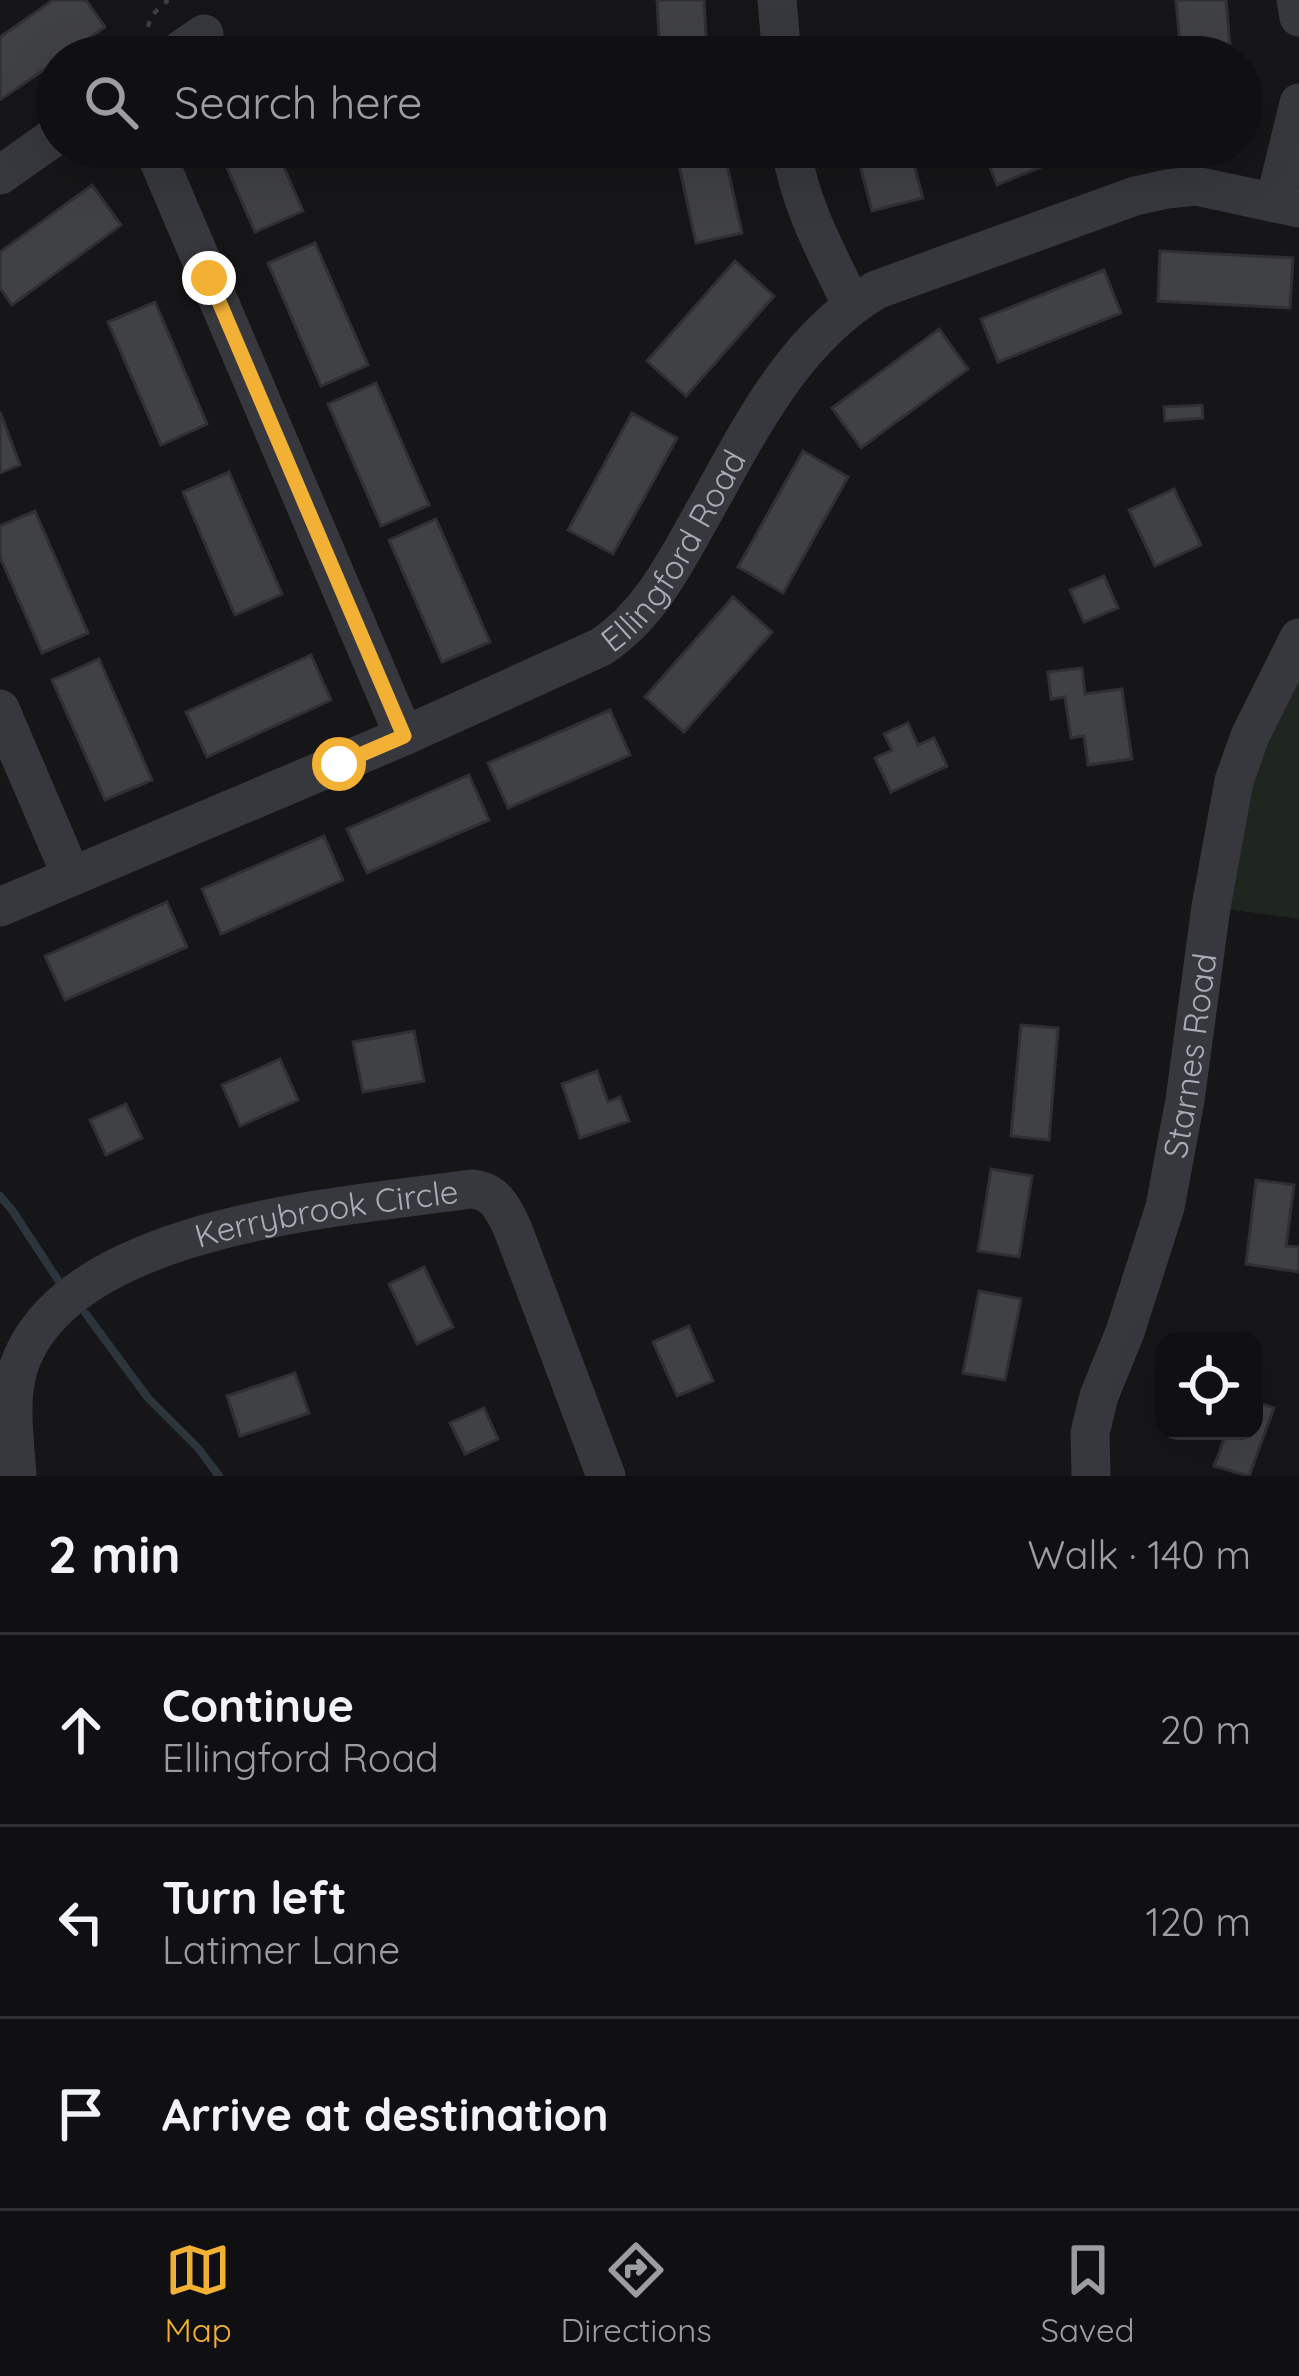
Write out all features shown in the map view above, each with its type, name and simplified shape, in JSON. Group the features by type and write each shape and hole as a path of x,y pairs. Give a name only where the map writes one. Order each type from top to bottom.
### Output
{"street":[{"path":"777,0 780,36"},
{"path":"1296,0 1299,17"},
{"path":"193,36 204,34"},
{"path":"1287,205 1299,103"},
{"path":"0,175 36,150"},
{"path":"162,168 404,736"},
{"path":"795,168 809,215 852,305"},
{"name":"Ellingford Road","path":"0,907 404,736 601,647 625,631 664,583 784,374 852,305 892,284 1135,196 1196,186 1287,205"},
{"name":"Starnes Road","path":"1091,1476 1090,1432 1099,1396 1165,1207 1234,781 1250,736 1299,638"},
{"path":"0,709 71,875"},
{"name":"Kerrybrook Circle","path":"17,1476 14,1398 21,1361 39,1331 93,1281 187,1238 243,1223 471,1189 497,1200 512,1227 606,1476"}],"path":[{"path":"157,36 151,16 168,0"}],"shaded area":[{"path":"1299,653 1299,919 1211,907 1234,781"}],"building":[{"path":"53,0 86,0 105,27 92,36 36,36 36,75 0,100 0,37"},
{"path":"657,0 704,0 706,36 659,36"},
{"path":"1176,0 1226,0 1229,36 1179,36"},
{"path":"227,168 284,168 303,211 255,232"},
{"path":"680,168 728,168 742,233 696,243"},
{"path":"861,168 915,168 923,198 872,211"},
{"path":"990,168 1039,168 997,185"},
{"path":"92,185 121,225 12,305 0,288 0,252"},
{"path":"315,243 368,365 321,386 268,263"},
{"path":"1160,251 1293,258 1290,308 1158,301"},
{"path":"735,261 774,296 686,396 647,361"},
{"path":"1104,270 1121,313 998,362 981,319"},
{"path":"155,302 207,424 161,445 108,322"},
{"path":"939,329 968,369 861,448 832,408"},
{"path":"376,383 429,505 381,526 328,404"},
{"path":"1202,405 1203,418 1165,421 1164,407"},
{"path":"0,412 20,465 0,473"},
{"path":"632,413 677,438 613,554 568,530"},
{"path":"803,451 848,477 783,593 738,567"},
{"path":"229,472 282,594 235,615 183,492"},
{"path":"1174,489 1201,545 1155,566 1129,510"},
{"path":"35,511 88,633 42,653 0,557 0,526"},
{"path":"436,519 490,642 442,662 389,540"},
{"path":"1104,576 1118,608 1084,622 1070,590"},
{"path":"733,597 772,632 684,732 645,697"},
{"path":"311,655 331,700 207,757 186,712"},
{"path":"99,659 152,780 105,800 52,680"},
{"path":"1082,668 1085,694 1122,689 1132,759 1088,765 1084,736 1071,738 1065,697 1051,699 1048,672"},
{"path":"610,710 630,755 508,808 488,763"},
{"path":"908,723 918,745 934,738 947,766 891,792 875,758 892,750 884,734"},
{"path":"469,775 489,820 367,873 347,829"},
{"path":"324,836 343,880 221,934 202,889"},
{"path":"167,902 187,947 65,1000 45,956"},
{"path":"1021,1025 1058,1028 1049,1140 1011,1136"},
{"path":"414,1031 424,1081 363,1092 353,1042"},
{"path":"280,1059 298,1100 240,1126 222,1085"},
{"path":"597,1071 608,1102 620,1097 629,1121 580,1138 562,1084"},
{"path":"126,1104 142,1138 106,1155 90,1120"},
{"path":"991,1169 1032,1176 1019,1257 978,1251"},
{"path":"1256,1180 1294,1185 1286,1246 1299,1247 1299,1272 1246,1264"},
{"path":"424,1267 453,1327 417,1344 389,1284"},
{"path":"979,1291 1021,1299 1005,1380 963,1373"},
{"path":"689,1326 713,1381 677,1396 653,1342"},
{"path":"295,1373 309,1413 240,1436 227,1396"},
{"path":"1263,1404 1274,1408 1263,1438"},
{"path":"484,1408 498,1439 465,1454 450,1423"},
{"path":"1224,1440 1262,1440 1249,1476 1214,1466"}],"waterway":[{"path":"0,1196 58,1280"},
{"path":"86,1314 148,1398 219,1476"}],"route":[{"path":"209,278 404,736 339,764"}]}
